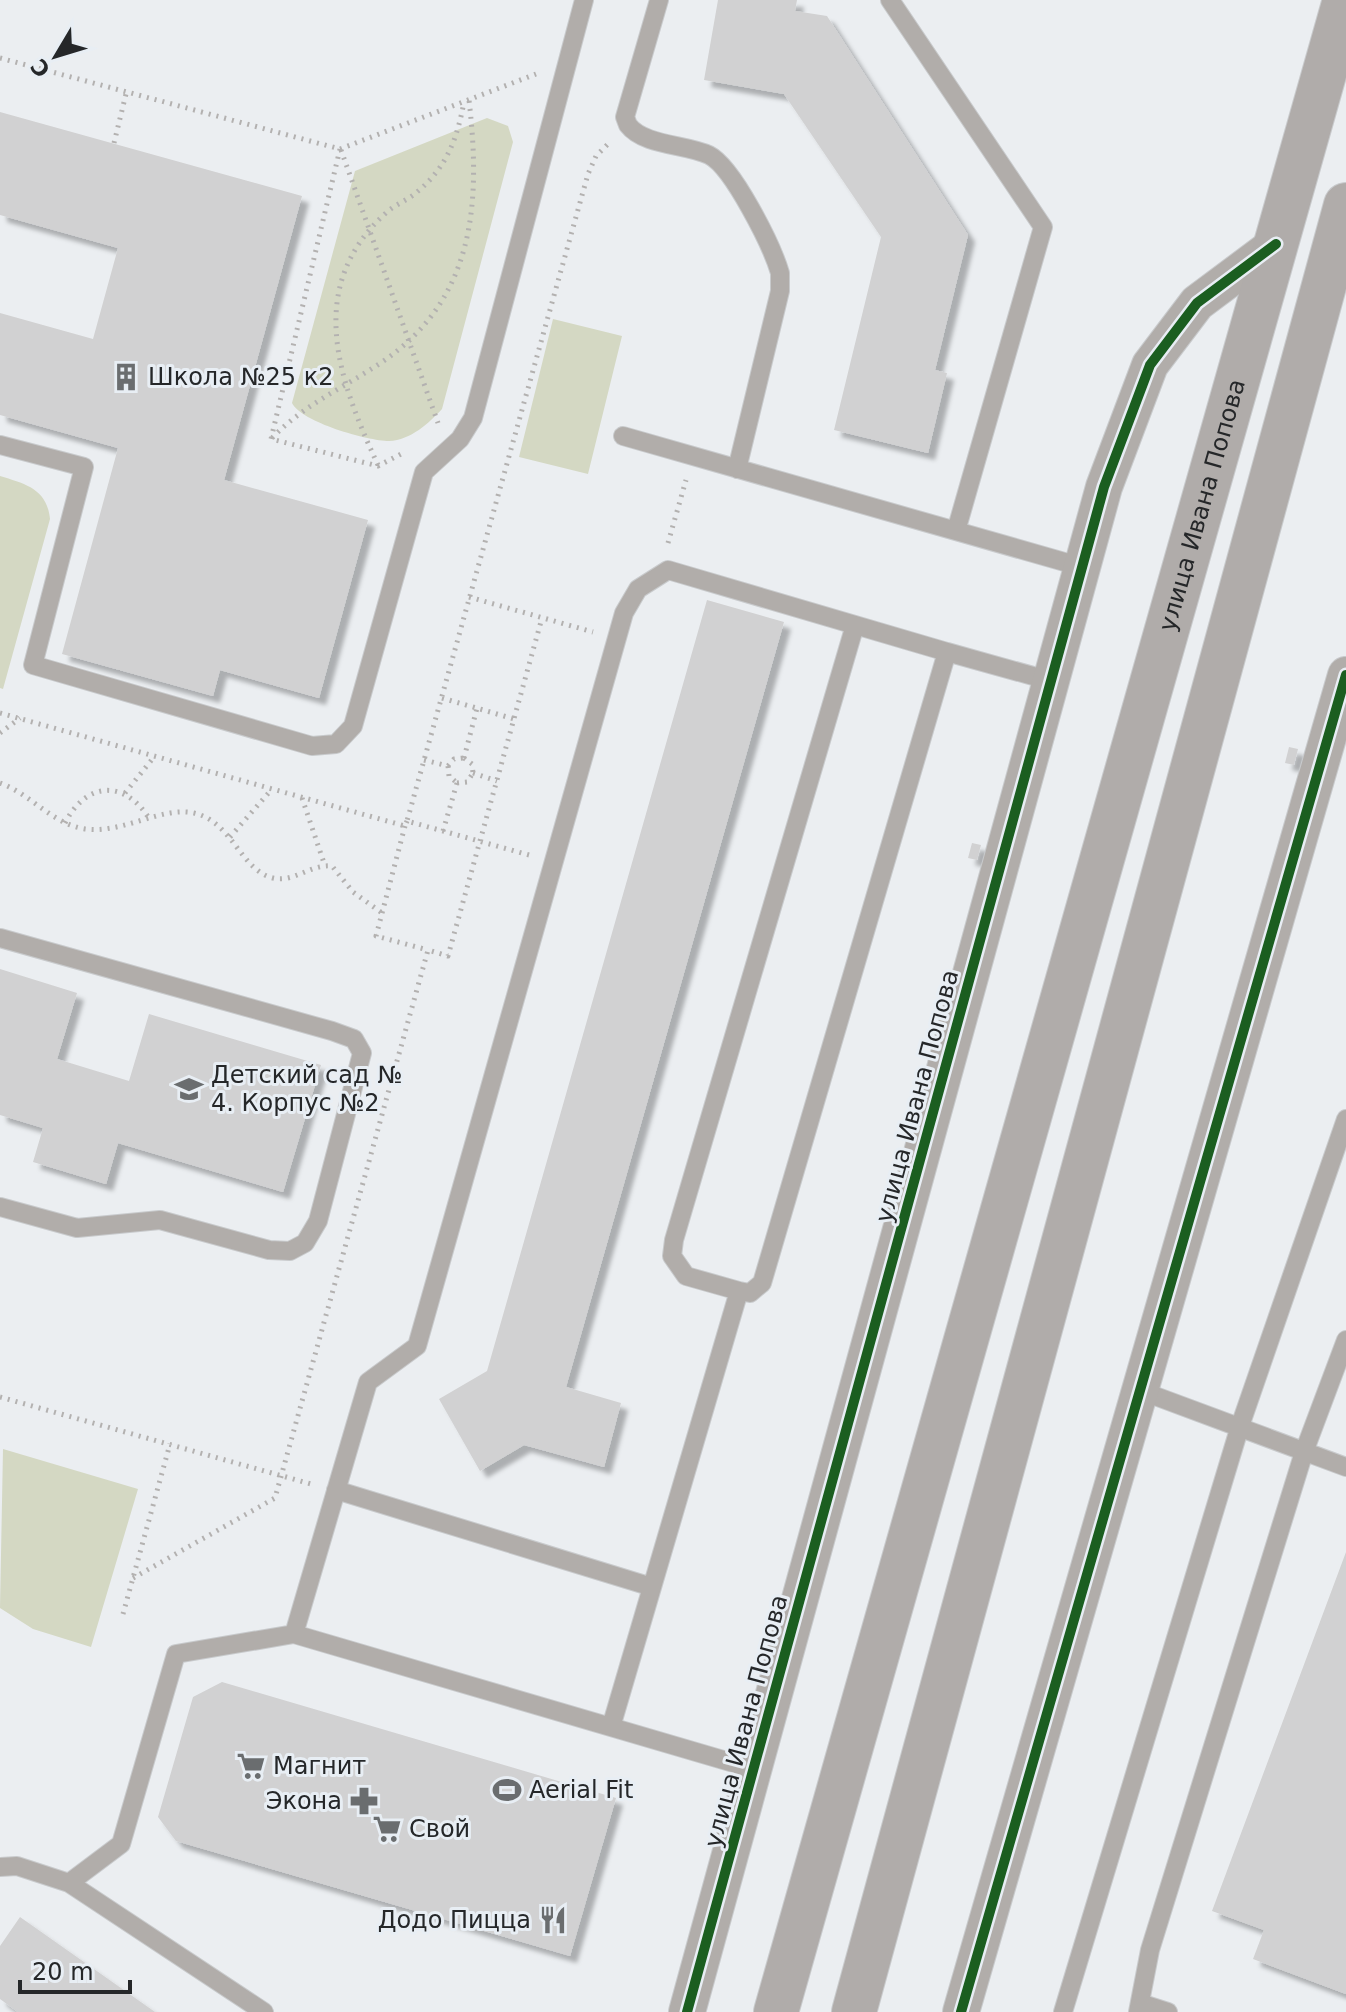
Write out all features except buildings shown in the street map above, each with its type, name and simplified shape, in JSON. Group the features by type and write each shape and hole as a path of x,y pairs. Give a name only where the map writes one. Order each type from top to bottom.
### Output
{"main road":[{"name":"улица Ивана Попова","path":"776,2012 1345,0"},
{"path":"854,2012 1343,238"}],"street":[{"name":"улица Ивана Попова","path":"687,2012 1104,487 1150,365 1197,303 1276,244"},
{"path":"961,2012 1346,675"}],"lane":[{"path":"0,445 84,467 33,665 312,746 336,744 353,726 424,472 460,439 473,418 584,0"},
{"path":"659,0 625,117 628,125 646,136 703,153 723,165 780,273 780,291 737,469"},
{"path":"890,0 1043,227 956,531"},
{"path":"623,436 1082,567"},
{"path":"294,1634 368,1382 417,1346 624,613 638,589 668,570 1051,681"},
{"path":"855,625 674,1240 672,1256 686,1276 750,1293 762,1283 947,652"},
{"path":"0,938 332,1031 354,1039 362,1053 318,1221 305,1243 290,1251 269,1250 160,1220 77,1228 0,1207"},
{"path":"1063,2012 1240,1426 1346,1119"},
{"path":"611,1727 739,1291"},
{"path":"1168,2012 1139,2007 1150,1950 1304,1452 1346,1340"},
{"path":"1139,1390 1346,1467"},
{"path":"336,1490 652,1587"},
{"path":"69,1883 121,1844 176,1654 294,1634 754,1769"},
{"path":"0,1867 17,1866 69,1883 264,2012"}],"path":[{"path":"0,58 340,149 547,70"},
{"path":"114,143 126,94"},
{"path":"378,466 344,385 334,316 345,267 369,229 390,209 416,193 450,156 466,101"},
{"path":"271,439 296,413 409,342 449,293 467,249 474,190 466,101"},
{"path":"542,618 448,956 376,936 588,174 596,156 628,125"},
{"path":"340,149 442,433"},
{"path":"271,439 340,149"},
{"path":"271,439 378,466 404,453"},
{"path":"659,574 692,455"},
{"path":"469,597 617,639"},
{"path":"442,698 514,719"},
{"path":"464,758 477,708"},
{"path":"0,713 272,789 554,862"},
{"path":"0,733 20,718"},
{"path":"125,793 154,756"},
{"path":"464,758 472,764 473,773 467,782 457,783 449,776 448,766 454,759 464,758"},
{"path":"424,760 448,766"},
{"path":"473,773 497,781"},
{"path":"0,783 18,789 65,823 102,830 175,812 194,813 214,821 255,869 270,877 288,879 325,866 336,869 353,892 382,913"},
{"path":"443,831 457,783"},
{"path":"230,837 272,789"},
{"path":"65,823 74,806 89,794 107,790 125,793 140,804 150,820"},
{"path":"302,797 325,866"},
{"path":"133,1578 275,1498 428,950"},
{"path":"0,1397 336,1490"},
{"path":"123,1614 170,1444"}],"green space":[{"path":"487,118 508,126 513,142 442,409 412,434 389,441 351,434 308,417 292,403 355,171"},
{"path":"553,319 622,336 588,474 519,457"},
{"path":"0,476 26,485 40,494 50,519 3,689 0,688"},
{"path":"3,1449 138,1489 91,1647 33,1629 0,1608"}],"cycle path":[{"path":"687,2012 1104,487 1150,365 1197,303 1276,244"},
{"path":"961,2012 1346,675"}],"place":[{"name":"Школа №25 к2","path":"126,377"},
{"name":"Детский сад № 4. Корпус №2","path":"189,1089"},
{"name":"Магнит","path":"251,1766"},
{"name":"Aerial Fit","path":"507,1790"},
{"name":"Экона","path":"364,1801"},
{"name":"Свой","path":"387,1829"},
{"name":"Додо Пицца","path":"553,1920"}]}
